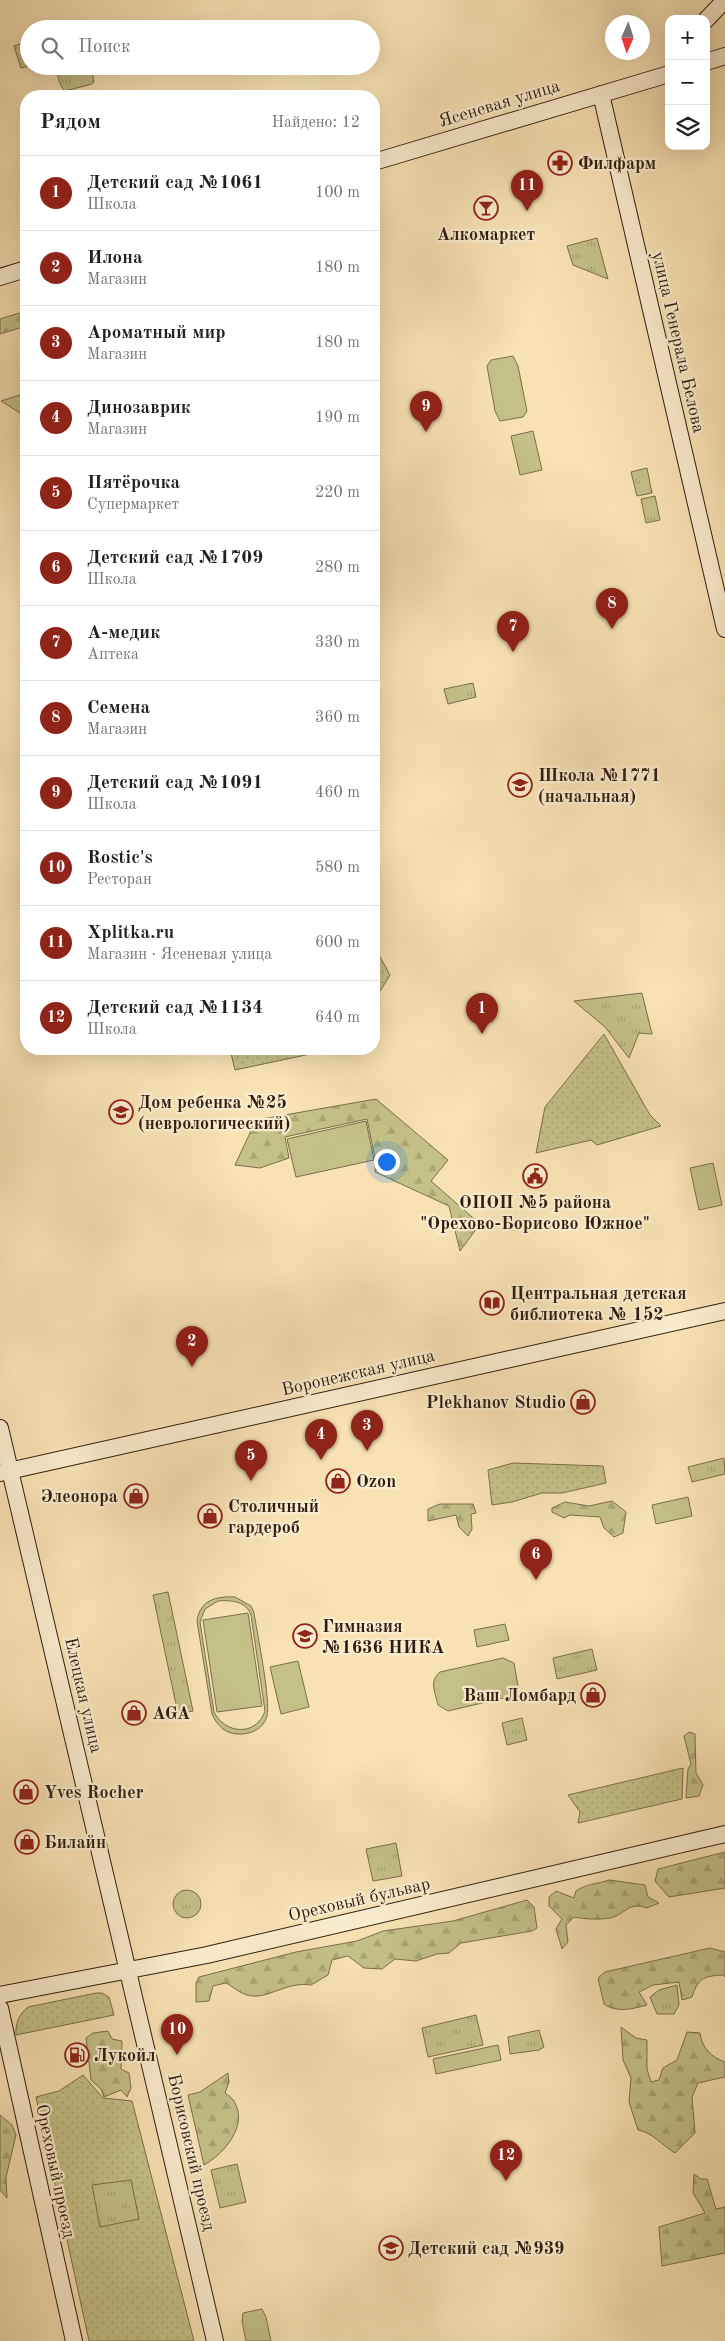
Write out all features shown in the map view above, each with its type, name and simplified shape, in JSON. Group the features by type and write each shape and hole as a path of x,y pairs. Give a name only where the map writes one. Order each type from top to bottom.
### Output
{"street":[{"path":"710,16 725,0"},
{"path":"710,61 725,56"},
{"name":"Ясеневая улица","path":"635,84 665,64"},
{"name":"Ясеневая улица","path":"380,160 665,75"},
{"name":"улица Генерала Белова","path":"601,94 725,628"},
{"path":"0,277 20,271"},
{"name":"Воронежская улица","path":"5,1472 725,1311"},
{"name":"Елецкая улица","path":"0,1428 5,1472 128,1972"},
{"name":"Ореховый бульвар","path":"0,1995 128,1972 725,1834"},
{"name":"Борисовский проезд","path":"128,1972 216,2341"},
{"name":"Ореховый проезд","path":"0,2008 74,2341"}],"green space":[{"path":"20,44 20,65 14,46"},
{"path":"57,75 93,75 94,82 64,90"},
{"path":"597,238 608,279 573,265 567,246"},
{"path":"20,313 20,328 0,334 0,319"},
{"path":"513,356 518,366 527,411 523,417 500,421 495,411 487,366 491,360"},
{"path":"20,395 20,413 1,401"},
{"path":"533,431 542,470 520,475 511,436"},
{"path":"647,468 652,493 637,496 631,472"},
{"path":"655,496 660,520 646,523 641,499"},
{"path":"473,683 476,697 448,704 444,689"},
{"path":"380,957 390,975 380,991"},
{"path":"642,993 652,1034 639,1033 629,1058 605,1027 574,1001"},
{"path":"604,1034 650,1115 661,1126 597,1145 591,1140 536,1153 545,1107"},
{"path":"231,1055 306,1055 235,1070"},
{"path":"376,1099 448,1160 431,1181 480,1224 460,1251 449,1206 375,1172 375,1158 367,1119 285,1137 289,1158 260,1168 235,1165 256,1120"},
{"path":"366,1121 374,1160 296,1177 287,1139"},
{"path":"713,1163 722,1205 699,1210 690,1168"},
{"path":"724,1458 725,1474 692,1482 688,1467"},
{"path":"513,1463 603,1466 606,1483 562,1493 542,1493 512,1502 492,1505 488,1470"},
{"path":"688,1497 692,1516 656,1524 652,1505"},
{"path":"612,1501 626,1512 623,1533 614,1537 604,1528 600,1517 570,1515 564,1518 552,1512 552,1508 565,1502 589,1506"},
{"path":"440,1504 473,1504 476,1513 471,1514 472,1529 468,1536 459,1527 456,1515 428,1521 428,1509"},
{"path":"168,1592 193,1711 178,1714 153,1595"},
{"path":"221,1597 235,1597 251,1606 254,1613 268,1708 265,1721 260,1728 242,1734 225,1730 216,1722 212,1714 197,1621 205,1604","holes":["218,1601 238,1602 246,1607 251,1615 265,1711 261,1719 248,1729 240,1730 225,1725 214,1712 200,1622 205,1609"]},
{"path":"248,1613 262,1706 217,1712 203,1620"},
{"path":"505,1624 509,1640 477,1647 474,1630"},
{"path":"592,1649 597,1670 557,1679 553,1658"},
{"path":"503,1658 514,1663 518,1686 512,1696 448,1711 438,1705 434,1683 440,1672"},
{"path":"298,1661 309,1707 281,1714 270,1667"},
{"path":"522,1718 527,1740 507,1745 502,1723"},
{"path":"689,1732 695,1734 696,1773 703,1785 699,1796 686,1798 688,1769 691,1764 684,1736"},
{"path":"683,1768 682,1799 578,1823 580,1812 568,1795"},
{"path":"396,1843 402,1876 373,1881 366,1849"},
{"path":"725,1852 725,1888 669,1897 655,1881 658,1869"},
{"path":"609,1880 645,1885 648,1897 659,1903 647,1908 641,1906 631,1907 610,1918 574,1917 566,1925 568,1942 562,1949 556,1929 562,1919 549,1906 549,1897 556,1891 574,1898 576,1891 587,1885"},
{"path":"187,1890 197,1894 201,1904 197,1914 187,1918 177,1914 173,1904 177,1894"},
{"path":"527,1900 534,1907 537,1928 532,1931 461,1943 449,1953 437,1954 416,1961 395,1959 382,1969 364,1968 348,1956 332,1960 328,1975 311,1985 293,1986 254,1996 244,1994 226,1983 213,1986 209,2001 196,2002 196,1983 199,1977 296,1952 357,1941 383,1931 453,1921"},
{"path":"710,1948 725,1952 725,1977 723,1975 716,1975 706,1977 699,1982 692,1997 682,2000 679,1982 653,1985 639,1992 647,2005 630,2009 614,2009 604,2004 598,1978 605,1972"},
{"path":"677,1985 679,2005 674,2014 657,2014 650,1997 659,1990"},
{"path":"102,1993 109,1997 114,2015 16,2035 18,2020 28,2007"},
{"path":"476,2015 483,2045 428,2057 422,2028"},
{"path":"621,2027 636,2038 647,2040 647,2069 651,2082 659,2080 663,2068 677,2060 687,2032 700,2033 708,2051 725,2062 725,2077 698,2083 692,2097 695,2133 675,2153 653,2136 638,2130 629,2102 631,2078 623,2060"},
{"path":"539,2030 544,2047 539,2050 510,2054 508,2037"},
{"path":"108,2031 112,2039 122,2041 121,2069 129,2073 131,2088 127,2097 121,2090 104,2097 101,2089 91,2080 86,2038 93,2033"},
{"path":"498,2045 501,2060 436,2074 433,2059"},
{"path":"228,2073 229,2082 225,2093 233,2100 238,2110 236,2129 232,2138 219,2154 204,2165 188,2095 200,2092"},
{"path":"83,2075 103,2098 132,2101 194,2341 89,2341 36,2097 59,2091"},
{"path":"0,2115 12,2125 16,2135 6,2177 7,2198 0,2190"},
{"path":"237,2164 246,2202 220,2208 211,2170"},
{"path":"694,2174 701,2179 707,2179 716,2209 725,2207 725,2253 662,2266 659,2227 705,2213 693,2193"},
{"path":"131,2180 139,2219 100,2227 92,2185"},
{"path":"262,2309 266,2317 271,2341 246,2341 242,2321 243,2313"}],"place":[{"name":"Филфарм","path":"560,163"},
{"name":"Алкомаркет","path":"486,208"},
{"name":"Xplitka.ru","path":"527,211"},
{"name":"Детский сад №1091","path":"426,432"},
{"name":"Семена","path":"612,629"},
{"name":"А-медик","path":"513,652"},
{"name":"Школа №1771 (начальная)","path":"520,785"},
{"name":"Детский сад №1061","path":"482,1034"},
{"name":"Дом ребенка №25 (неврологический)","path":"121,1112"},
{"name":"ОПОП №5 района \"Орехово-Борисово Южное\"","path":"535,1176"},
{"name":"Центральная детская библиотека № 152","path":"492,1303"},
{"name":"Илона","path":"192,1367"},
{"name":"Plekhanov Studio","path":"583,1402"},
{"name":"Ароматный мир","path":"367,1451"},
{"name":"Динозаврик","path":"321,1460"},
{"name":"Пятёрочка","path":"251,1481"},
{"name":"Ozon","path":"338,1481"},
{"name":"Элеонора","path":"136,1496"},
{"name":"Столичный гардероб","path":"210,1516"},
{"name":"Детский сад №1709","path":"536,1580"},
{"name":"Гимназия №1636 НИКА","path":"305,1636"},
{"name":"Ваш Ломбард","path":"593,1695"},
{"name":"AGA","path":"134,1713"},
{"name":"Yves Rocher","path":"26,1792"},
{"name":"Билайн","path":"27,1842"},
{"name":"Лукойл","path":"77,2055"},
{"name":"Rostic's","path":"177,2055"},
{"name":"Детский сад №1134","path":"506,2181"},
{"name":"Детский сад №939","path":"391,2248"}]}
